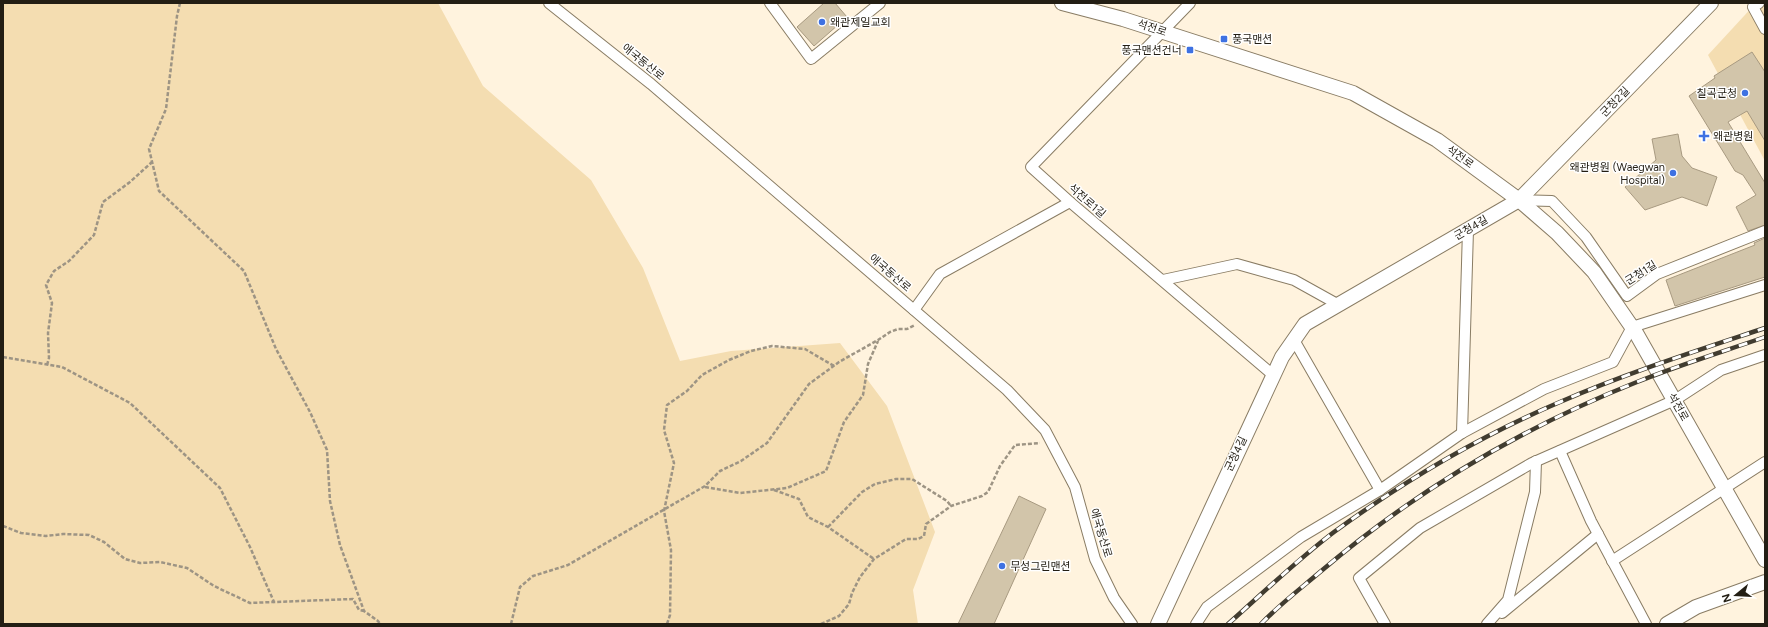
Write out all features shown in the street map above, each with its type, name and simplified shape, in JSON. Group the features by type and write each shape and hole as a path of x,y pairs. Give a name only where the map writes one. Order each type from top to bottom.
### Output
{"street":[{"name":"애국동산로","path":"549,3 651,84 1007,390 1045,430 1075,487 1095,559 1114,598 1132,624"},
{"path":"770,3 811,59 880,3"},
{"name":"석전로","path":"1062,3 1162,31 1353,93 1437,140 1520,200 1557,233 1594,272 1632,326 1765,560"},
{"path":"1162,31 1190,3"},
{"name":"군청2길","path":"1520,200 1711,3"},
{"path":"1759,3 1753,7 1765,29"},
{"name":"석전로1길","path":"1162,31 1031,167 1273,375"},
{"name":"군청4길","path":"1158,624 1273,375 1282,357 1305,324 1520,200"},
{"name":"군청1길","path":"1520,200 1552,201 1586,237 1627,296 1658,274 1765,231"},
{"path":"918,314 940,274 1070,202"},
{"path":"1462,433 1468,230"},
{"path":"1163,280 1237,264 1294,280 1339,305"},
{"path":"1196,624 1206,607 1301,536 1380,490 1462,433 1544,389 1613,362 1632,326 1765,285"},
{"path":"1294,340 1380,490"},
{"path":"1385,624 1359,578 1420,528 1536,461 1674,400 1721,370 1765,355"},
{"path":"1560,451 1598,534 1646,624"},
{"path":"1488,624 1508,600 1535,492 1536,461"},
{"path":"1612,561 1765,462"},
{"path":"1488,624 1598,534"},
{"path":"1667,624 1696,607 1765,582"}],"path":[{"path":"180,3 176,16 166,110 149,149 159,191 244,271 276,349 310,412 327,450 330,500 340,545 364,611"},
{"path":"48,365 48,333 52,303 46,285 54,271 69,261 94,235 103,202 130,182 152,162"},
{"path":"511,624 520,587 533,576 568,566 705,486 720,471 741,461 767,443 809,384 834,366 890,332 913,327 918,314"},
{"path":"705,486 740,493 787,488 826,471 844,422 863,395 868,364 878,340"},
{"path":"667,624 670,615 670,550 664,511 674,464 664,430 667,405 686,391 702,375 751,350 772,346 805,348 834,366"},
{"path":"3,357 62,367 130,402 220,488 250,546 274,602"},
{"path":"821,624 839,616 850,604 852,593 860,577 874,559 906,539 918,539 924,536 926,524 951,506 982,496 988,492 1000,466 1015,445 1052,443"},
{"path":"828,527 862,492 875,484 896,479 912,479 947,501 951,506"},
{"path":"772,489 799,499 808,517 828,527 874,559"},
{"path":"3,526 21,533 46,536 63,534 89,535 104,542 125,559 140,563 160,562 187,568 214,586 250,603 353,599 359,610 364,611 380,624"}],"shaded area":[{"path":"3,3 438,3 483,86 591,180 643,268 680,361 731,351 840,343 887,406 935,532 913,590 918,624 3,624"},
{"path":"1756,3 1765,3 1765,161 1708,55"}],"building":[{"name":"왜관제일교회","path":"824,3 835,3 847,17 814,46 797,27"},
{"path":"1752,52 1765,72 1765,141 1747,111 1728,122 1765,183 1765,225 1748,231 1736,207 1756,195 1743,175 1735,171 1689,96 1715,78 1714,76"},
{"name":"왜관병원 (Waegwan Hospital)","path":"1678,134 1682,156 1692,168 1717,177 1707,206 1682,197 1645,210 1625,187 1656,160 1652,139"},
{"path":"1765,238 1765,277 1675,306 1666,280 1755,245 1754,243"},
{"name":"무성그린맨션","path":"1019,496 1046,509 994,624 958,624"}],"railway":[{"path":"1228,624 1293,565 1334,532 1415,477 1501,429 1530,415 1611,381 1765,328"},
{"path":"1261,624 1282,604 1356,543 1393,515 1470,464 1511,441 1594,400 1685,364 1765,337"}],"place":[{"name":"왜관제일교회","path":"822,22"},
{"name":"풍국맨션","path":"1224,39"},
{"name":"풍국맨션건너","path":"1190,50"},
{"name":"칠곡군청","path":"1745,93"},
{"name":"왜관병원","path":"1704,136"},
{"name":"왜관병원 (Waegwan Hospital)","path":"1673,173"},
{"name":"무성그린맨션","path":"1002,566"}]}
